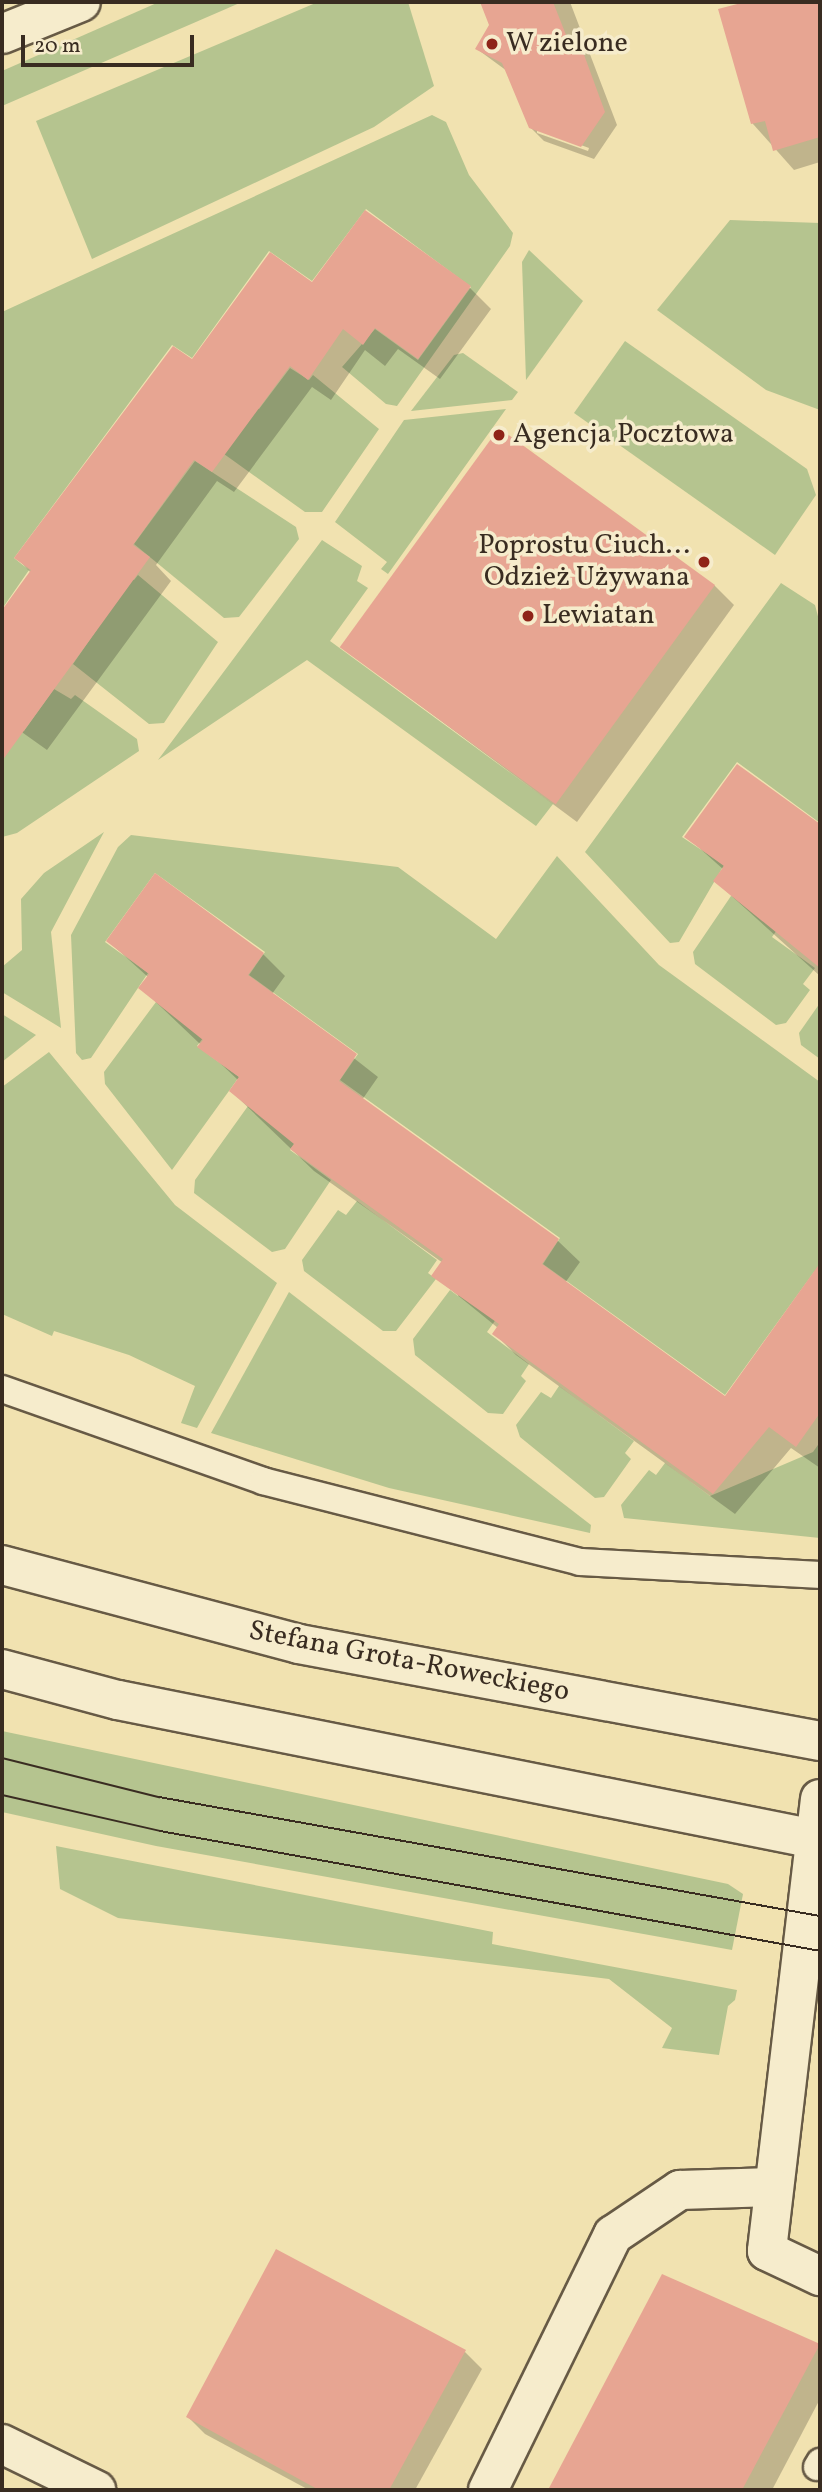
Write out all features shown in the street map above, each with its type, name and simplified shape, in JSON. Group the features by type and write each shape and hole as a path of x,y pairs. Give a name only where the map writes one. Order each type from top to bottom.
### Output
{"main road":[{"path":"2,34 81,2"},
{"name":"Stefana Grota-Roweckiego","path":"2,1564 299,1644 820,1741"},
{"path":"2,1669 118,1700 817,1839"},
{"path":"820,1799 772,2186 767,2251 820,2276"},
{"path":"488,2490 613,2235 680,2190 772,2186"},
{"path":"2,2444 96,2490"}],"lane":[{"path":"2,1389 263,1481 580,1562 820,1575"}],"green space":[{"path":"159,2 242,2 2,106 2,71"},
{"path":"318,2 408,2 434,86 374,127 92,259 36,121"},
{"path":"432,115 446,122 469,175 513,233 510,246 397,406 386,404 342,367 375,329 418,360 471,287 366,209 312,281 269,251 192,358 172,345 14,558 29,570 2,609 2,312"},
{"path":"730,220 820,223 820,410 766,390 657,310"},
{"path":"529,250 583,301 526,380 522,262"},
{"path":"625,341 807,469 816,495 775,555 574,413"},
{"path":"463,353 518,392 512,400 411,411 454,355"},
{"path":"290,368 309,380 313,375 379,429 322,512 305,512 224,454 241,396 259,409"},
{"path":"506,409 388,574 381,569 387,562 335,522 404,420"},
{"path":"195,461 296,527 299,539 239,617 224,618 134,544"},
{"path":"322,540 362,566 357,581 368,588 330,641 553,804 536,826 307,660 158,760"},
{"path":"117,568 134,580 138,575 218,642 164,723 149,724 73,664 102,622"},
{"path":"781,583 815,605 820,624 820,823 737,762 682,837 724,865 679,942 670,943 585,852"},
{"path":"54,689 71,699 75,695 137,739 139,751 17,833 2,837 2,715 24,731"},
{"path":"104,832 51,932 61,1028 2,992 2,967 22,950 21,899 44,873"},
{"path":"131,835 398,867 496,939 557,856 659,965 820,1082 820,1276 814,1272 725,1395 543,1264 560,1238 340,1080 358,1054 249,975 265,952 155,873 105,942 148,973 91,1058 82,1060 76,1053 71,935 118,847"},
{"path":"731,896 789,913 772,937 815,968 803,984 810,990 786,1023 776,1025 695,964 693,952"},
{"path":"156,1002 216,1021 197,1046 239,1077 172,1170 105,1084 104,1072"},
{"path":"820,1003 820,1059 801,1045 799,1033"},
{"path":"2,1014 36,1035 2,1062"},
{"path":"49,1052 175,1205 277,1283 197,1428 181,1423 195,1386 129,1355 54,1331 52,1336 2,1314 2,1087"},
{"path":"248,1106 306,1126 290,1150 331,1180 285,1249 272,1252 194,1193 195,1180"},
{"path":"357,1201 437,1260 428,1273 436,1279 396,1331 383,1331 304,1271 302,1260 338,1210 346,1215"},
{"path":"468,1282 504,1308 487,1332 529,1364 521,1376 526,1381 503,1414 488,1413 415,1355 413,1339 450,1290 458,1296"},
{"path":"289,1292 591,1525 590,1533 389,1488 211,1433"},
{"path":"559,1386 634,1441 625,1453 631,1459 604,1497 595,1498 520,1437 516,1425 541,1392 551,1398"},
{"path":"820,1442 820,1538 624,1518 621,1505 649,1470 656,1475 665,1463 710,1496 813,1452"},
{"path":"2,1731 728,1884 743,1894 732,1950 156,1846 2,1812"},
{"path":"56,1846 493,1932 492,1944 737,1990 735,2000 728,2006 719,2055 662,2048 672,2028 609,1979 118,1918 60,1889"}],"building":[{"path":"480,2 553,2 570,45 579,41 605,112 581,147 529,128 502,63 475,49 489,25"},
{"path":"745,2 820,2 820,137 773,151 765,121 751,124 718,9"},
{"path":"365,210 471,286 418,359 375,328 363,345 343,329 308,380 290,366 212,472 194,460 133,545 150,557 2,761 2,610 31,570 14,558 173,346 192,359 270,252 312,282"},
{"name":"Lewiatan","path":"499,428 715,585 556,804 340,647"},
{"path":"737,764 820,824 820,968 713,881 724,866 684,837"},
{"path":"155,873 264,953 248,975 357,1054 339,1081 559,1239 542,1264 725,1396 820,1263 820,1413 796,1447 769,1427 713,1494 492,1334 499,1324 431,1276 443,1259 290,1149 294,1144 229,1091 239,1077 197,1047 203,1040 138,988 149,974 106,941"},
{"path":"276,2249 466,2350 389,2490 319,2490 186,2417"},
{"path":"662,2274 820,2344 742,2490 548,2490"}],"tram line":[{"path":"2,1758 159,1797 820,1916"},
{"path":"2,1795 160,1831 820,1951"}],"place":[{"name":"W zielone","path":"492,44"},
{"name":"Agencja Pocztowa","path":"499,435"},
{"name":"Poprostu Ciuch... Odzież Używana","path":"704,562"},
{"name":"Lewiatan","path":"528,616"}]}
